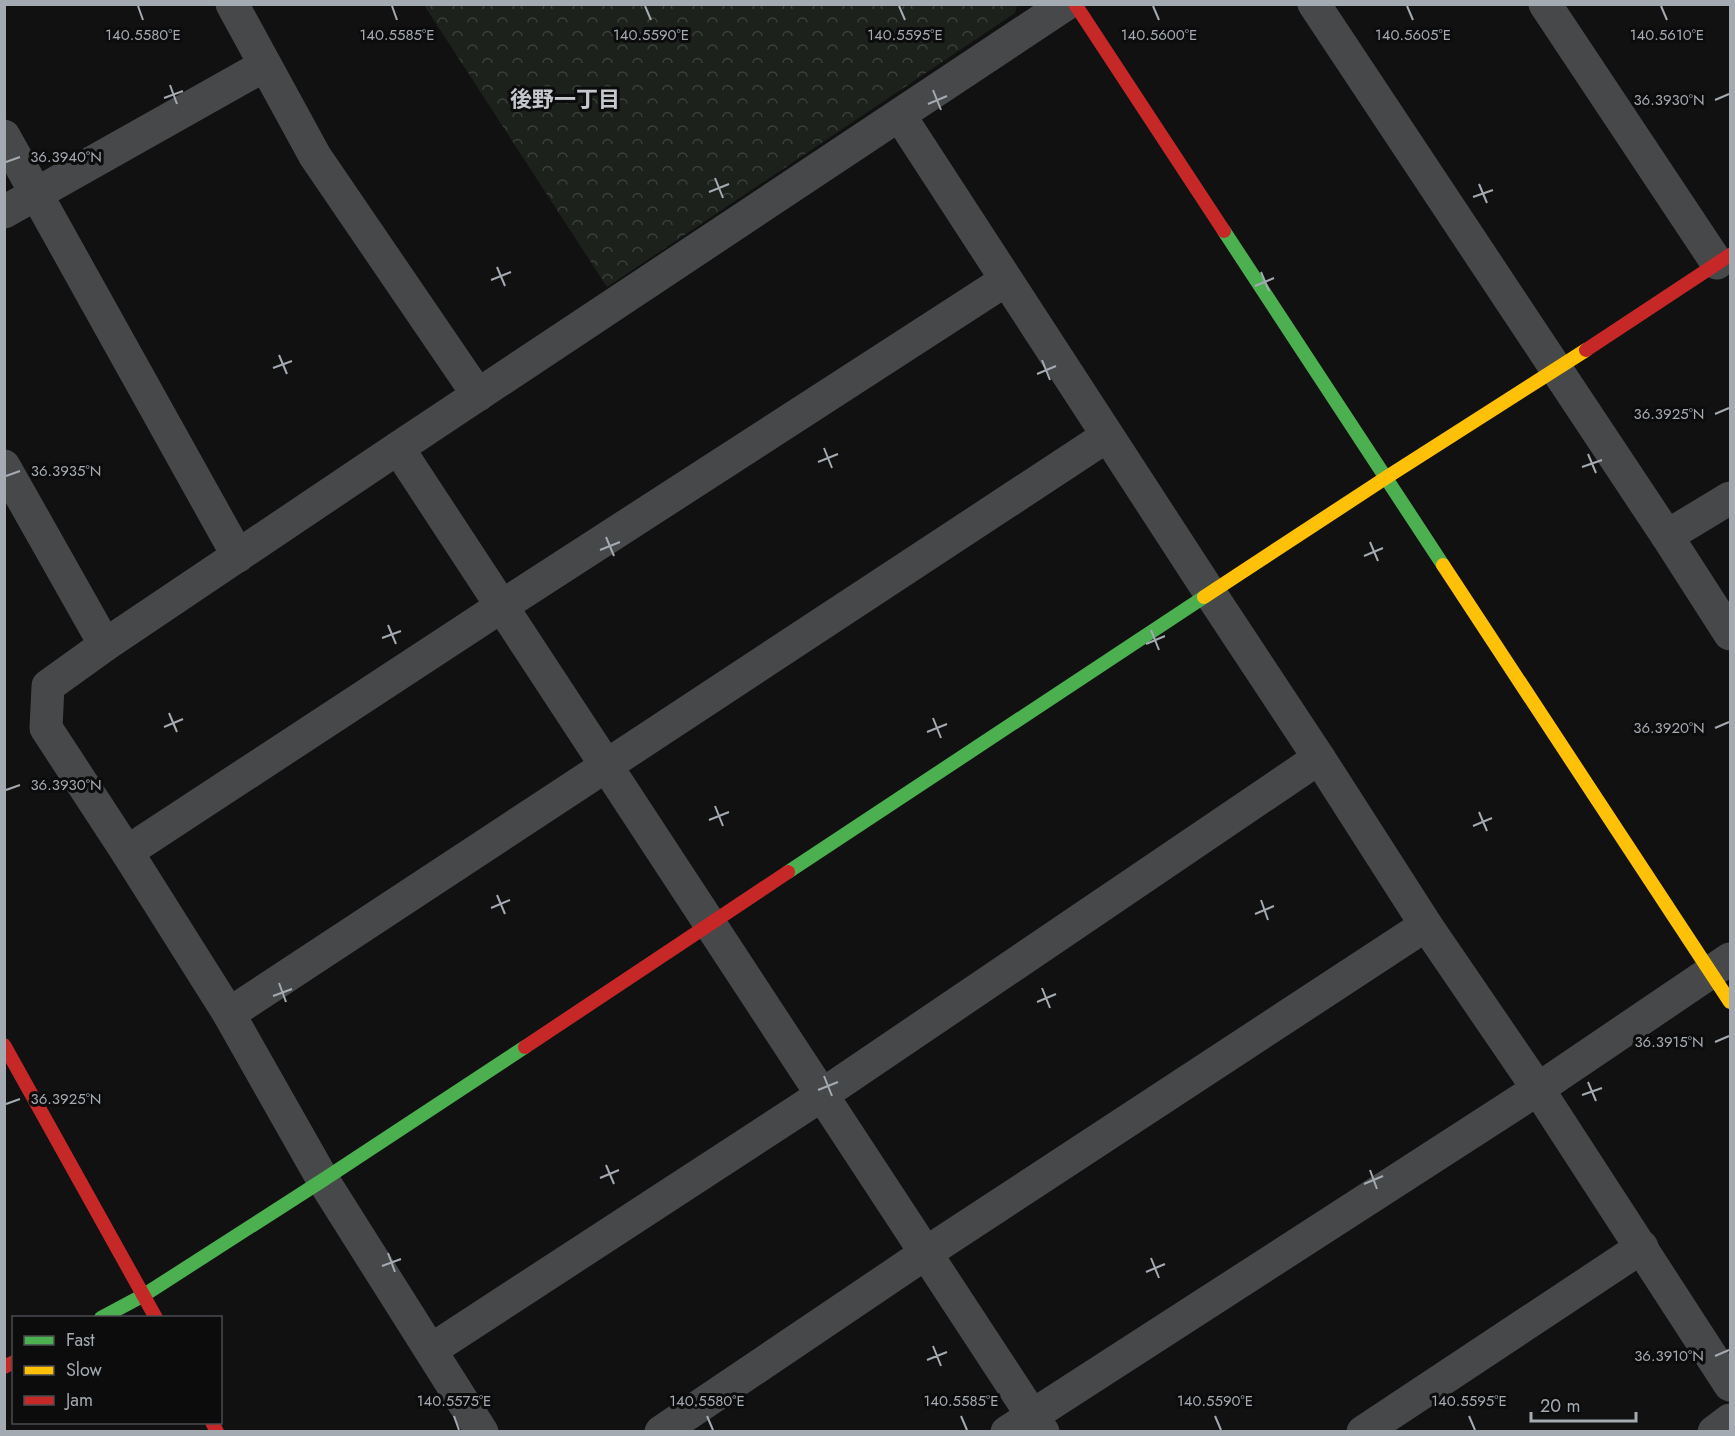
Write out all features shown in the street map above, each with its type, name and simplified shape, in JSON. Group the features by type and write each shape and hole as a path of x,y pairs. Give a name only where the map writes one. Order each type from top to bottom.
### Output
{"street":[{"path":"232,4 315,156 478,395"},
{"path":"482,1431 323,1180 229,1014 46,728 48,686 105,645 398,448 1066,4"},
{"path":"1075,4 1387,477 1720,965 1731,1002"},
{"path":"1314,4 1731,634"},
{"path":"103,1316 144,1295 323,1180 1210,593 1724,259 1545,4"},
{"path":"4,212 265,65"},
{"path":"900,116 1426,926 1538,1089 1731,1385"},
{"path":"4,136 238,556"},
{"path":"127,852 1006,280"},
{"path":"229,1014 1107,436"},
{"path":"398,448 926,1253 1027,1426 1538,1089 1720,965"},
{"path":"4,466 105,645"},
{"path":"1667,536 1731,498"},
{"path":"431,1350 822,1095 1319,758"},
{"path":"661,1431 926,1253 1426,926"},
{"path":"4,1045 155,1316"},
{"path":"1363,1431 1641,1247"},
{"path":"1714,1431 1731,1420"}],"green space":[{"path":"424,5 1017,5 1015,13 607,287"}],"traffic: fast":[{"path":"1224,231 1443,565"},
{"path":"788,872 1204,597"},
{"path":"105,1316 144,1295 525,1047"}],"traffic: slow":[{"path":"1204,597 1586,350"},
{"path":"1443,565 1730,1002"}],"traffic: jam":[{"path":"1075,4 1224,231"},
{"path":"1586,350 1730,255"},
{"path":"525,1047 788,872"},
{"path":"4,1045 155,1316"},
{"path":"4,1367 12,1363"},
{"path":"213,1424 217,1432"}],"district":[{"name":"後野一丁目","path":"565,99"}]}
